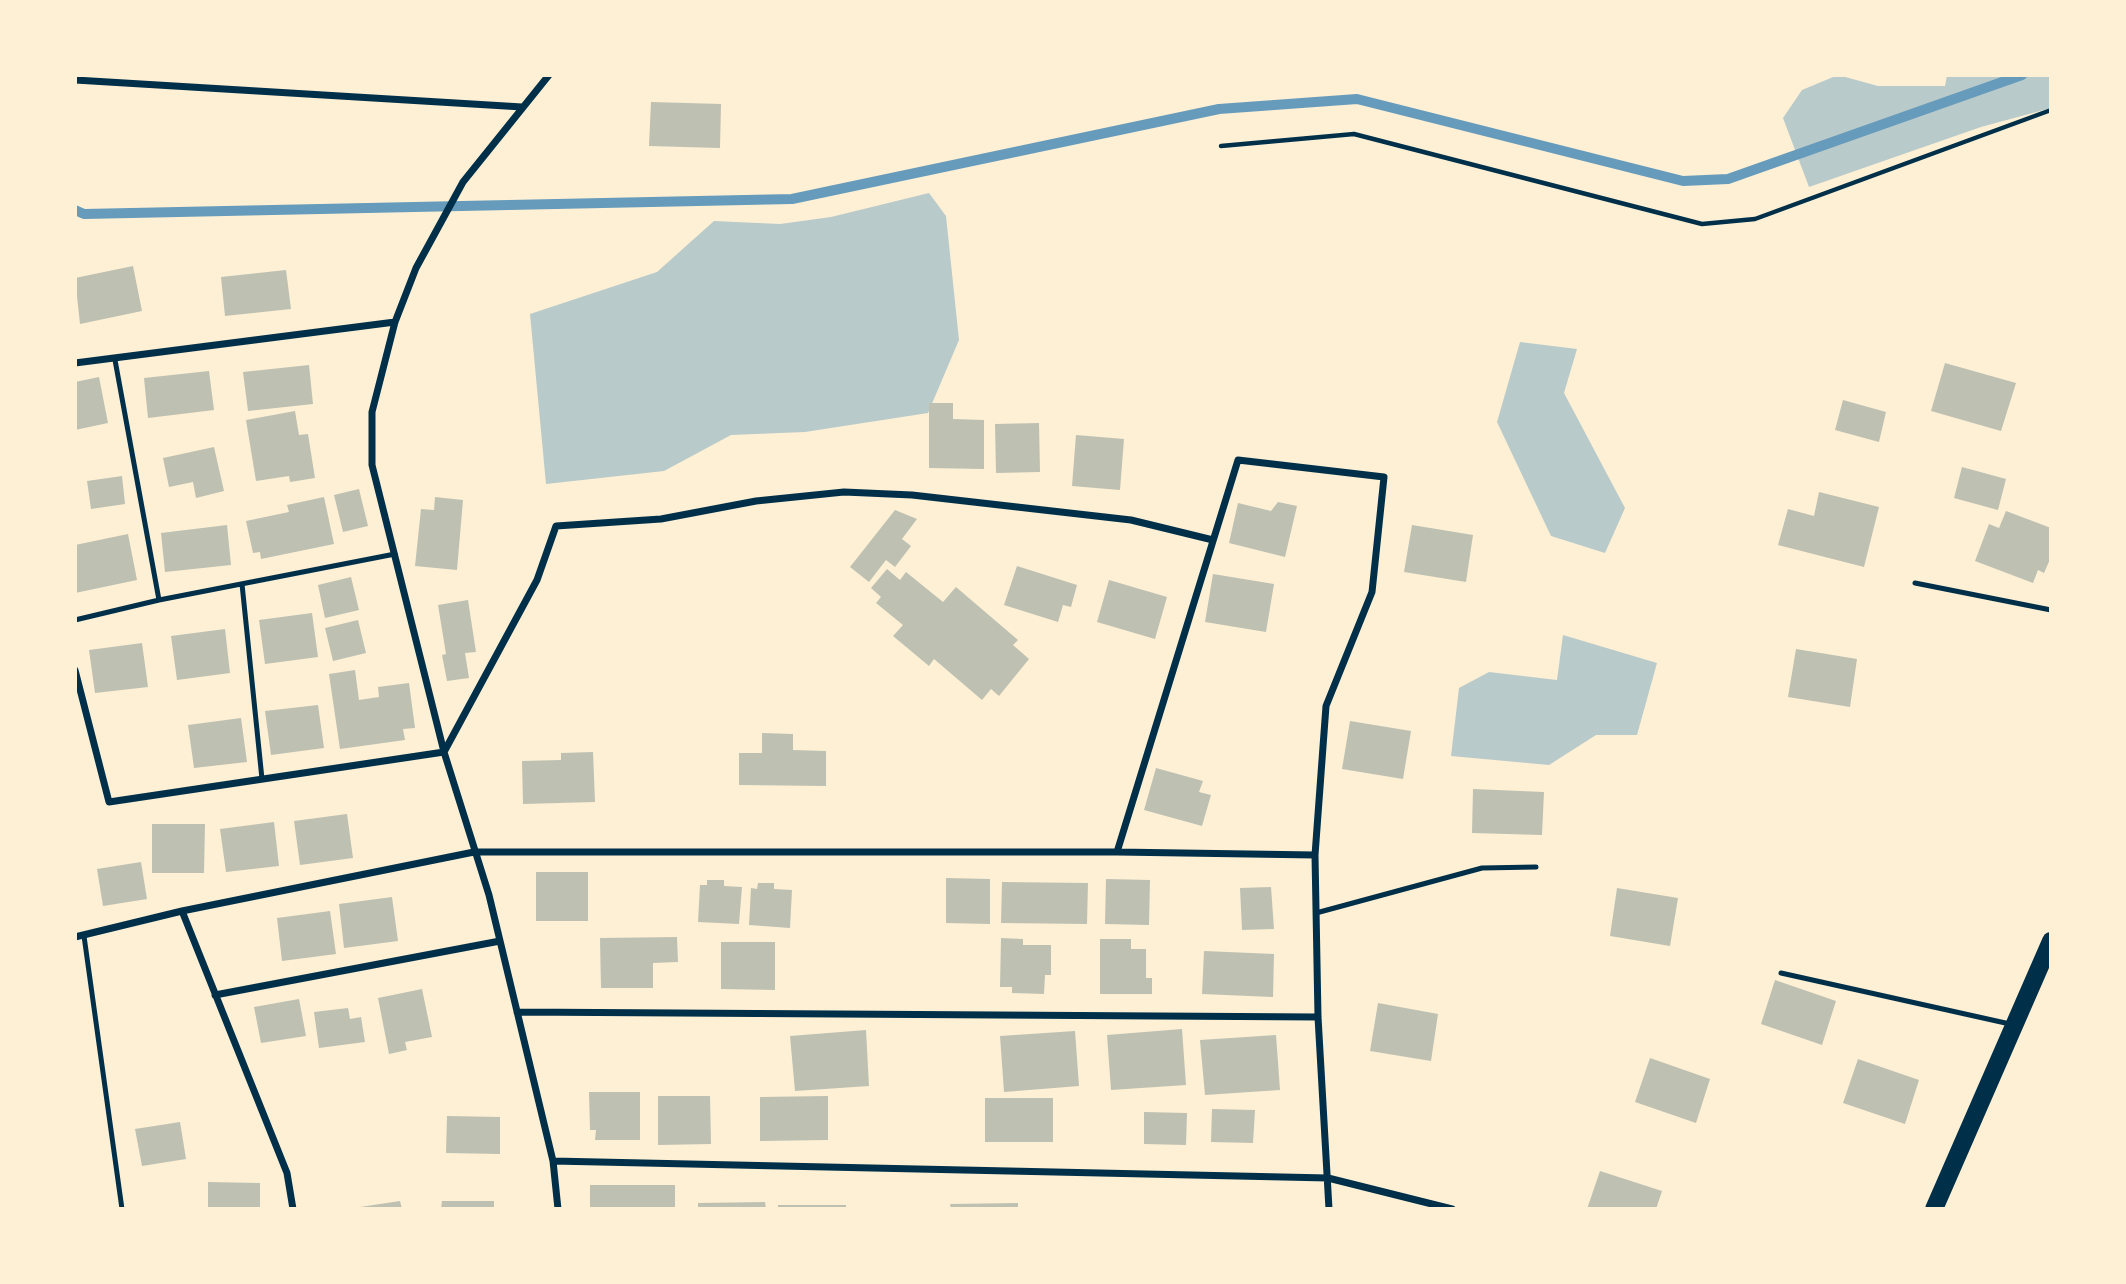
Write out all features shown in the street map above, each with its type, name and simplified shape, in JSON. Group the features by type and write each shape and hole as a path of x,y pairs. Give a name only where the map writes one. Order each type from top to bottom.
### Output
{"main road":[{"path":"1934,1209 2051,941"}],"street":[{"path":"549,75 463,182 416,268 395,322 372,412 372,465 444,752 500,941 553,1161 558,1209"},
{"path":"75,80 522,107"},
{"path":"75,363 115,360 395,322"},
{"path":"1117,852 1238,460 1384,477 1372,592 1326,706 1315,855 1318,1017 1329,1209"},
{"path":"444,752 537,580 556,526 661,519 756,501 844,492 912,495 1131,520 1213,540"},
{"path":"75,670 109,802 444,752"},
{"path":"80,936 182,911 474,852 1117,852 1315,855"},
{"path":"182,911 288,1173 293,1209"},
{"path":"215,995 500,941"},
{"path":"517,1012 1318,1017"},
{"path":"553,1161 1328,1178 1452,1209"}],"lane":[{"path":"115,360 159,600"},
{"path":"75,620 159,600 395,554"},
{"path":"1915,583 2051,610"},
{"path":"242,584 262,779"},
{"path":"1316,913 1482,868 1536,867"},
{"path":"80,936 122,1209"},
{"path":"1781,973 2015,1026"}],"path":[{"path":"1221,146 1354,134 1702,224 1755,219 2051,110"}],"shaded area":[{"path":"1838,75 1878,86 1945,86 1947,75 2051,75 2051,108 1981,127 1809,187 1783,118 1802,90"},
{"path":"929,193 946,216 959,340 928,413 805,432 731,435 664,471 546,484 530,314 657,272 714,221 780,224 831,217"},
{"path":"1520,342 1577,349 1564,393 1625,508 1605,553 1551,536 1497,422"},
{"path":"1563,635 1657,663 1637,735 1596,735 1549,765 1451,756 1459,688 1489,672 1557,680"}],"building":[{"path":"651,102 721,104 720,148 649,146"},
{"path":"133,266 142,311 80,324 75,278"},
{"path":"286,270 291,309 225,316 221,277"},
{"path":"1945,363 2016,383 2001,431 1931,411"},
{"path":"309,365 313,404 248,411 243,372"},
{"path":"209,371 214,410 148,418 144,378"},
{"path":"99,377 108,423 75,430 75,382"},
{"path":"1843,400 1886,412 1879,442 1835,430"},
{"path":"929,403 953,403 953,419 984,420 984,469 929,468"},
{"path":"295,411 299,435 308,434 315,478 290,482 289,476 256,481 246,420"},
{"path":"1039,423 1040,472 996,473 995,424"},
{"path":"1076,435 1124,439 1120,490 1072,486"},
{"path":"214,447 224,491 196,498 193,482 169,487 163,458"},
{"path":"1962,467 2006,479 1998,510 1954,498"},
{"path":"122,476 125,504 91,509 87,481"},
{"path":"359,489 368,526 343,532 334,495"},
{"path":"1819,492 1879,507 1864,567 1778,545 1788,509 1814,516"},
{"path":"324,497 334,544 261,559 260,552 253,553 246,521 289,512 287,505"},
{"path":"435,497 463,500 457,570 415,566 421,509 434,510"},
{"path":"1278,502 1297,506 1285,557 1229,543 1238,503 1271,511"},
{"path":"895,510 917,519 902,539 911,546 895,567 886,560 869,582 850,567"},
{"path":"2006,511 2051,528 2051,557 2044,573 2038,570 2033,583 1975,561 1989,524 1999,528"},
{"path":"227,525 231,565 165,572 161,533"},
{"path":"1412,525 1473,535 1466,582 1404,572"},
{"path":"128,534 137,580 75,593 75,545"},
{"path":"1017,566 1077,585 1071,607 1063,605 1058,622 1004,605"},
{"path":"887,569 900,580 906,572 943,602 956,587 1018,640 1013,645 1029,659 999,696 991,689 982,700 934,659 929,666 893,636 903,625 876,603 881,597 871,588"},
{"path":"1213,574 1274,584 1266,632 1205,622"},
{"path":"351,577 359,610 325,618 318,585"},
{"path":"1109,580 1167,597 1155,639 1097,622"},
{"path":"468,600 476,652 465,653 469,678 447,681 442,655 446,654 438,605"},
{"path":"312,613 318,657 265,664 259,620"},
{"path":"358,620 366,653 333,661 325,628"},
{"path":"225,629 230,673 177,680 171,636"},
{"path":"142,643 148,687 95,693 89,650"},
{"path":"1796,649 1857,659 1850,707 1788,697"},
{"path":"355,670 359,700 379,697 378,687 409,683 415,728 403,729 405,740 340,749 329,674"},
{"path":"318,705 324,748 271,755 265,711"},
{"path":"241,718 247,762 194,768 188,725"},
{"path":"1350,721 1411,731 1403,779 1342,769"},
{"path":"762,733 793,734 793,750 826,751 826,786 739,785 739,753 762,753"},
{"path":"593,752 595,802 523,804 522,761 561,760 561,753"},
{"path":"1156,768 1203,781 1199,792 1211,795 1202,826 1144,810"},
{"path":"1473,789 1544,792 1542,835 1472,833"},
{"path":"347,814 353,858 300,865 294,821"},
{"path":"274,822 279,866 226,872 220,829"},
{"path":"152,824 205,824 204,873 152,873"},
{"path":"141,862 147,899 103,906 97,869"},
{"path":"536,872 588,872 588,921 536,921"},
{"path":"946,878 990,879 990,924 946,923"},
{"path":"1106,879 1150,880 1149,925 1105,924"},
{"path":"707,880 724,880 724,886 742,887 739,924 698,922 700,885 707,885"},
{"path":"1002,882 1088,883 1087,924 1001,923"},
{"path":"758,883 774,883 774,889 792,890 790,928 749,925 751,888 757,889"},
{"path":"1271,887 1274,929 1242,930 1240,888"},
{"path":"1617,888 1678,898 1670,946 1610,936"},
{"path":"392,897 398,941 344,948 339,904"},
{"path":"330,911 336,954 282,961 277,918"},
{"path":"677,937 678,962 653,963 653,988 601,988 600,938"},
{"path":"1001,938 1023,939 1023,945 1051,945 1051,975 1045,975 1044,994 1012,993 1012,987 1000,987"},
{"path":"1100,939 1131,939 1131,949 1146,949 1146,978 1152,978 1152,994 1100,994"},
{"path":"721,942 775,942 775,990 721,989"},
{"path":"1204,951 1274,954 1273,997 1202,994"},
{"path":"1775,980 1836,1001 1822,1045 1761,1024"},
{"path":"422,989 432,1037 405,1042 407,1050 389,1054 378,998"},
{"path":"299,999 306,1036 261,1043 254,1007"},
{"path":"1378,1003 1438,1014 1431,1061 1370,1051"},
{"path":"348,1008 350,1019 361,1017 365,1042 319,1048 314,1012"},
{"path":"1182,1029 1186,1085 1111,1090 1107,1035"},
{"path":"866,1030 869,1086 795,1091 790,1036"},
{"path":"1075,1031 1079,1086 1004,1092 1000,1036"},
{"path":"1276,1035 1280,1090 1205,1095 1200,1040"},
{"path":"1650,1058 1710,1079 1696,1123 1635,1102"},
{"path":"1858,1059 1919,1080 1905,1124 1843,1103"},
{"path":"589,1092 640,1092 640,1140 595,1140 596,1130 590,1130"},
{"path":"658,1096 710,1096 711,1144 658,1145"},
{"path":"828,1096 828,1140 760,1141 760,1097"},
{"path":"985,1098 1053,1098 1053,1142 985,1142"},
{"path":"1212,1109 1255,1110 1253,1143 1211,1142"},
{"path":"1144,1112 1187,1113 1186,1145 1144,1144"},
{"path":"447,1116 500,1117 500,1154 446,1153"},
{"path":"180,1122 186,1159 142,1166 135,1129"},
{"path":"1600,1171 1662,1191 1656,1209 1587,1209"},
{"path":"208,1182 260,1183 260,1209 208,1209"},
{"path":"590,1185 675,1185 675,1209 590,1209"},
{"path":"400,1201 402,1209 360,1209 360,1207"},
{"path":"442,1201 494,1201 494,1209 441,1209"},
{"path":"765,1202 766,1209 698,1209 698,1203"},
{"path":"1018,1203 1018,1209 951,1209 950,1204"},
{"path":"778,1205 846,1205 846,1209 778,1209"}],"waterway":[{"path":"75,210 84,214 792,199 1219,109 1357,99 1683,181 1728,179 2022,75"}]}
